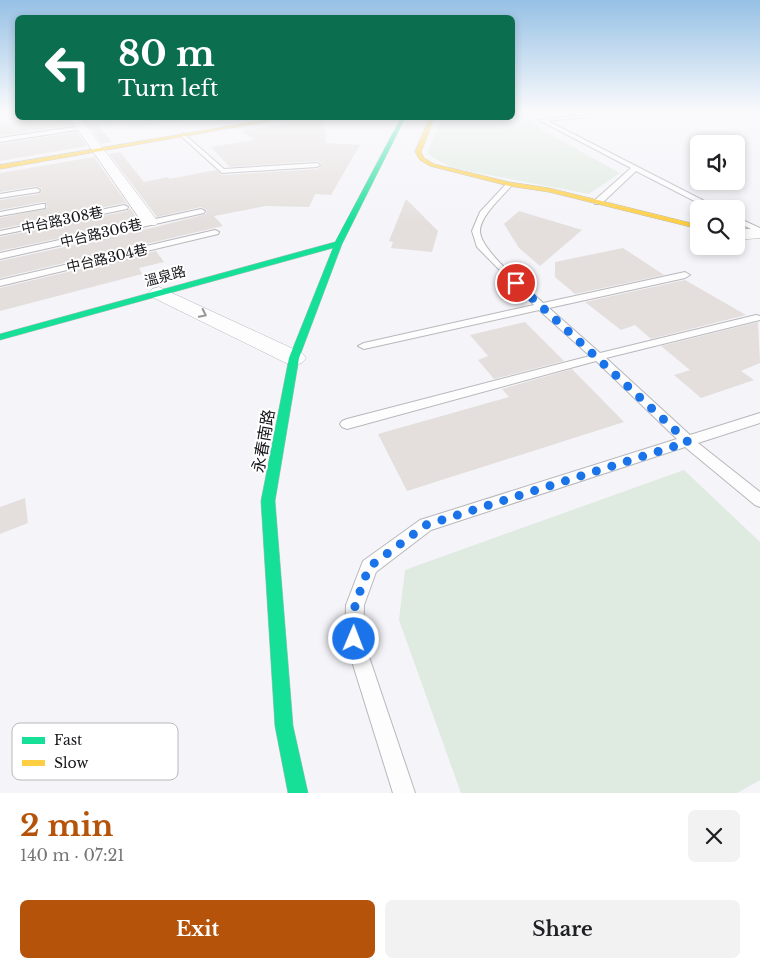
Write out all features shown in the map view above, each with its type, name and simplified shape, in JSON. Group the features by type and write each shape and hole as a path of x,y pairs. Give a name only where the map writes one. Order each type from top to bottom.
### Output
{"street":[{"path":"0,167 105,149"},
{"name":"永春南路","path":"298,793 284,726 268,501 294,358 338,244 387,149"},
{"path":"419,149 418,152 422,159 432,165 509,184 549,190 690,225"},
{"path":"99,150 150,222"},
{"path":"745,234 760,232"},
{"name":"溫泉路","path":"0,337 338,244"},
{"path":"159,294 294,358"}],"lane":[{"path":"198,149 222,171 317,165"},
{"path":"598,149 698,200"},
{"path":"598,202 635,168"},
{"path":"509,184 483,214 476,231 480,245 540,306 598,357 688,442 760,501"},
{"path":"0,196 36,190"},
{"path":"0,214 42,206"},
{"name":"中台路308巷","path":"0,232 124,207"},
{"name":"中台路306巷","path":"0,256 201,211"},
{"path":"745,224 760,232"},
{"name":"中台路304巷","path":"0,284 215,232"},
{"path":"364,346 685,275"},
{"path":"347,424 598,357 756,318"},
{"path":"404,793 354,639 355,605 369,567 426,525 760,418"}],"shaded area":[{"path":"429,149 577,149 620,173 589,194 452,168 427,154"},
{"path":"684,470 760,542 760,780 737,793 461,793 399,620 405,570"}],"building":[{"path":"0,149 70,149 0,161"},
{"path":"213,149 358,149 331,195 315,194 309,207 266,206 214,216 223,226 0,278 0,261 156,227 206,214 207,210 201,207 157,217 109,154 120,152 144,182 216,170 222,175 318,169 322,164 317,161 230,167"},
{"path":"94,157 128,205 124,203 0,229 0,218 47,208 46,203 42,202 0,210 0,200 39,194 42,189 36,186 0,192 0,173"},
{"path":"406,199 438,231 432,252 391,248 393,242 389,241"},
{"path":"130,208 139,221 0,251 0,237 127,211"},
{"path":"519,211 582,230 540,266 519,248 504,224"},
{"path":"623,248 664,275 575,294 555,277 555,262"},
{"path":"156,251 164,262 139,268 142,274 0,311 0,288"},
{"path":"685,280 746,315 651,339 635,325 621,330 585,302"},
{"path":"525,322 564,361 494,379 478,360 488,356 470,335"},
{"path":"758,322 760,363 741,371 754,380 701,398 674,375 690,370 661,346"},
{"path":"572,369 624,422 407,491 378,434 509,397 502,389"},
{"path":"25,498 28,523 0,534 0,507"}],"traffic: fast":[{"path":"298,793 284,726 268,501 294,358 338,244 387,149"},
{"path":"0,337 338,244"}],"traffic: slow":[{"path":"0,167 104,149"},
{"path":"419,149 418,152 422,159 432,165 509,184 549,190 690,225"}],"route":[{"path":"354,639 355,605 369,567 426,525 688,442 516,283"}]}
